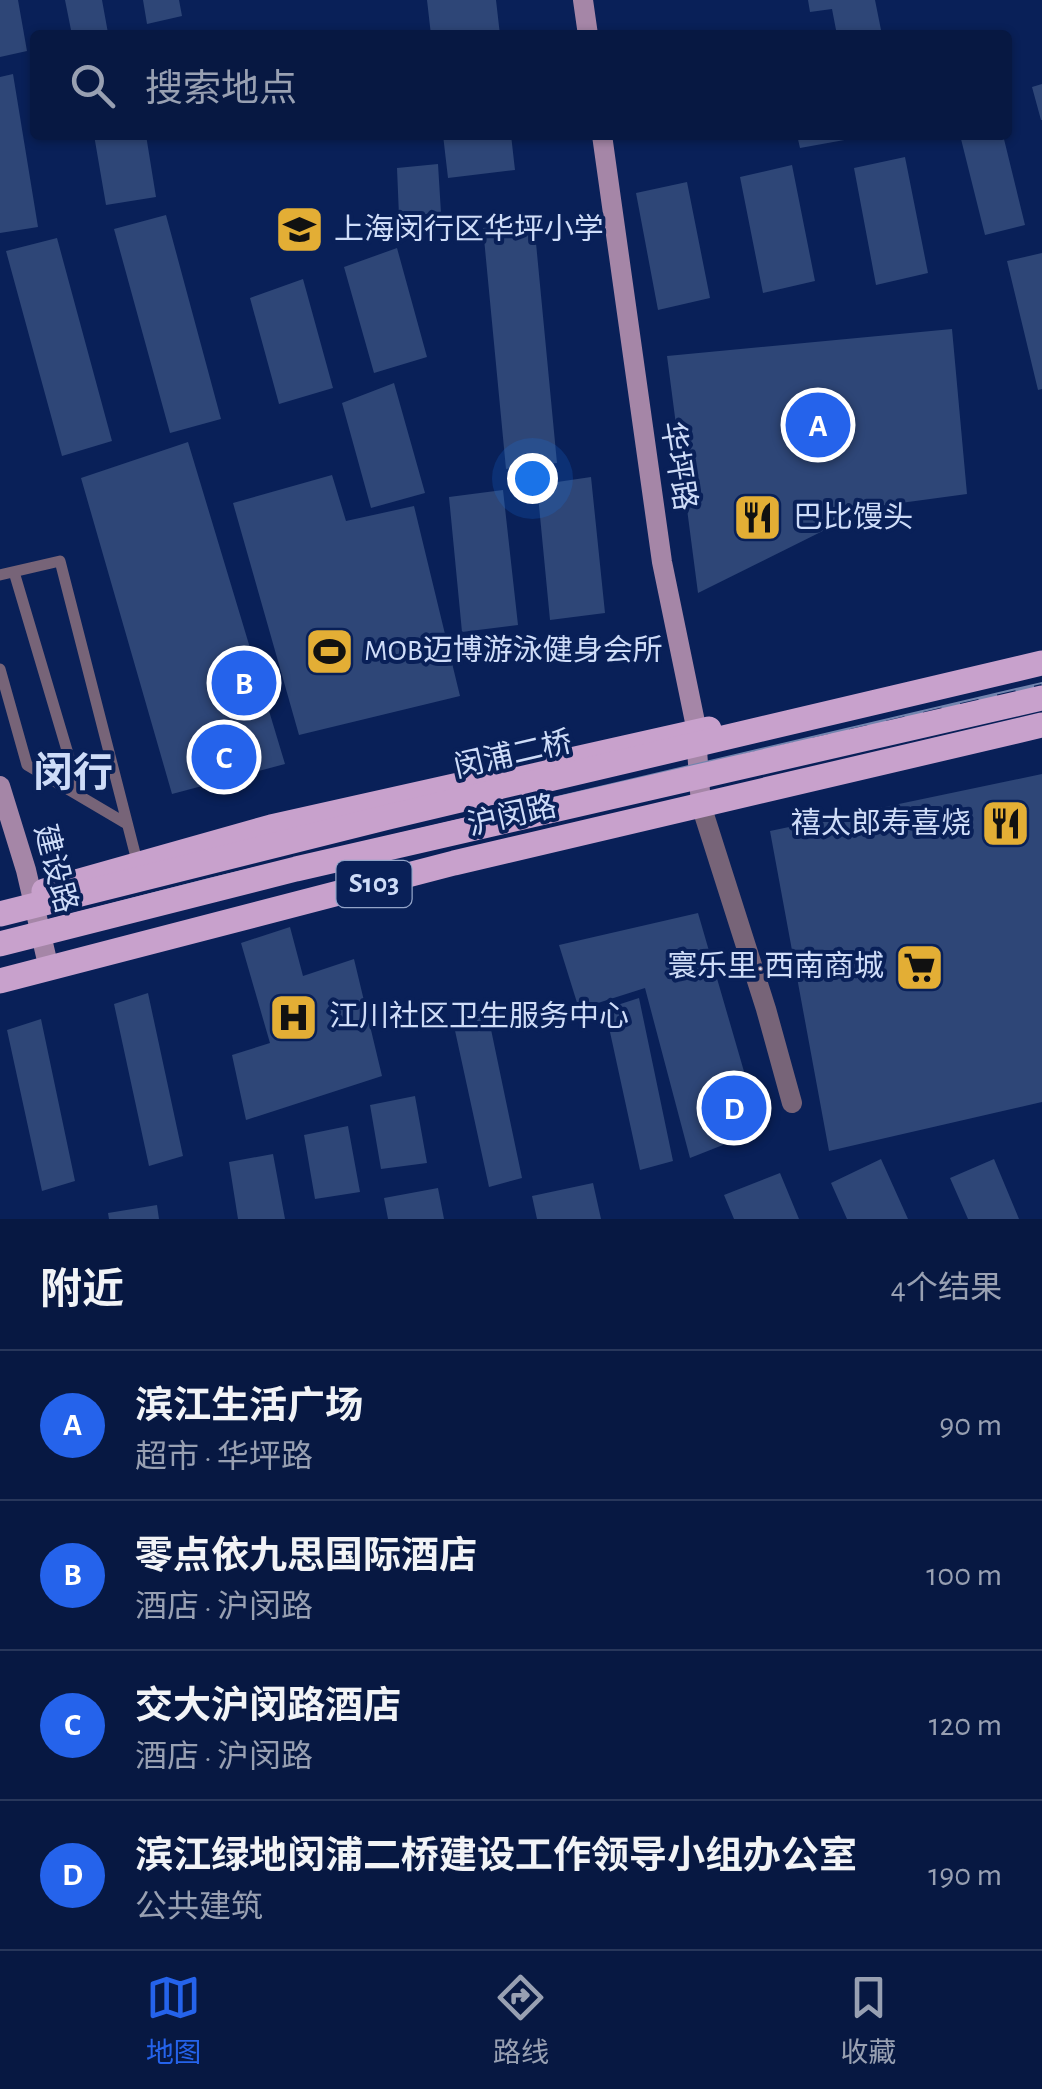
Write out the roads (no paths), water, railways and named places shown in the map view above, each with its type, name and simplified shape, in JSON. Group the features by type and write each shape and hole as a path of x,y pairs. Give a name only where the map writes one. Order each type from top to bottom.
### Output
{"main road":[{"name":"沪闵路","path":"0,902 271,827 1042,652"},
{"name":"闵浦二桥","path":"0,914 388,817 1042,663"},
{"name":"闵浦二桥","path":"0,944 296,869 1042,698"},
{"name":"沪闵路","path":"0,982 454,863 1042,726"}],"street":[{"path":"584,0 587,30"},
{"name":"华坪路","path":"603,140 662,562 696,732 701,805"},
{"name":"建设路","path":"0,786 49,968"},
{"path":"701,805 792,1103"}],"lane":[{"path":"0,575 60,561 138,864"},
{"path":"14,572 80,794"},
{"path":"0,670 27,766 128,824"}],"railway":[{"path":"0,937 209,883 1042,687"}],"place":[{"name":"上海闵行区华坪小学","path":"299,230"},
{"name":"滨江生活广场","path":"818,425"},
{"name":"巴比馒头","path":"758,518"},
{"name":"MOB迈博游泳健身会所","path":"329,651"},
{"name":"零点依九思国际酒店","path":"244,683"},
{"name":"交大沪闵路酒店","path":"224,757"},
{"name":"禧太郎寿喜烧","path":"1006,824"},
{"name":"寰乐里·西南商城","path":"919,967"},
{"name":"江川社区卫生服务中心","path":"294,1017"},
{"name":"滨江绿地闵浦二桥建设工作领导小组办公室","path":"734,1108"}],"district":[{"name":"闵行","path":"73,774"}]}
